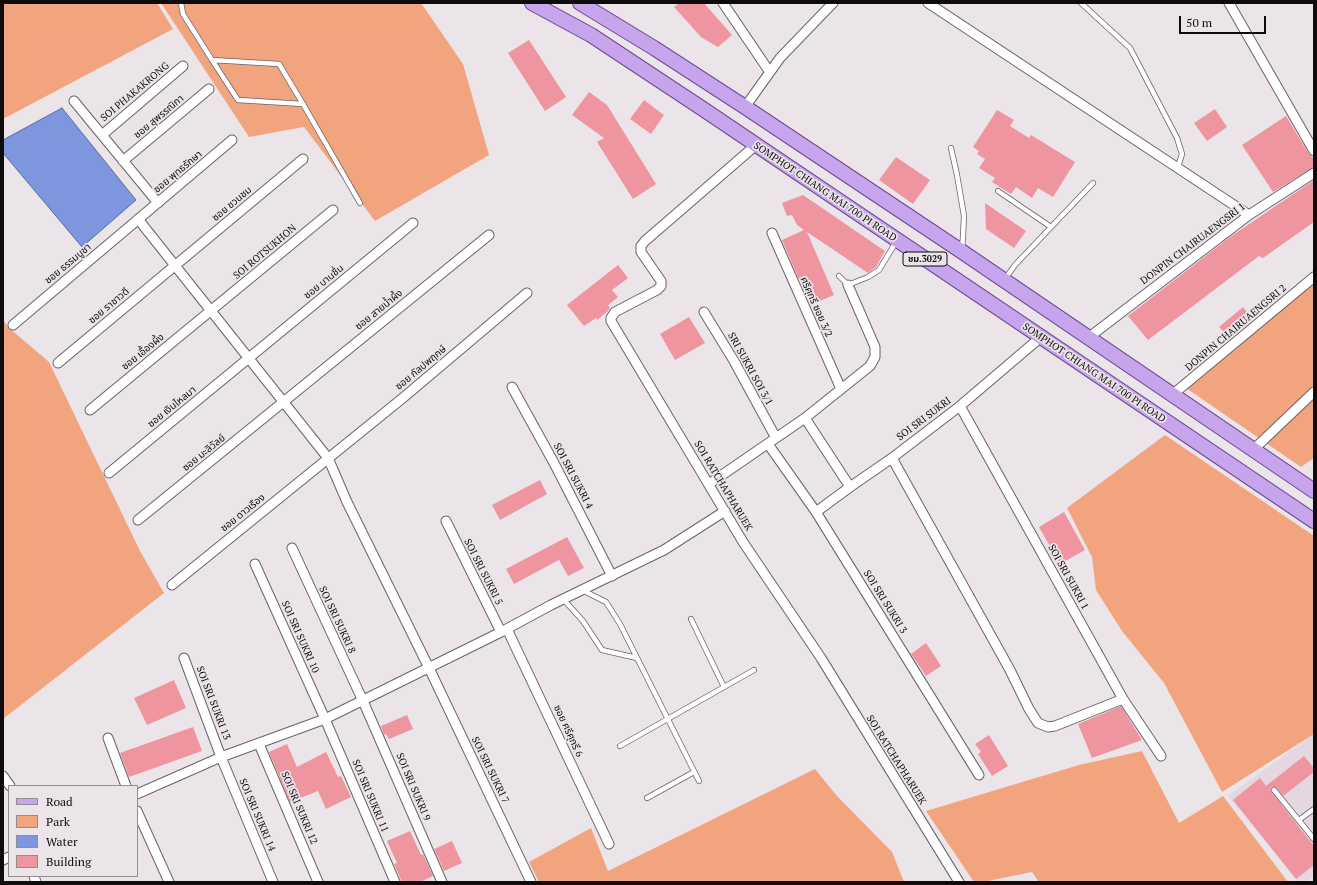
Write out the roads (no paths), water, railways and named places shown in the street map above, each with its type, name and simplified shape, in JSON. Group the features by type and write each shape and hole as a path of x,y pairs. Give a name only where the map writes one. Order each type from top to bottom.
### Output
{"main road":[{"name":"SOMPHOT CHIANG MAI 700 PI ROAD","path":"532,3 591,35 1314,521"},
{"name":"ชม.3029","path":"580,3 654,48 961,251 1314,491"}],"street":[{"path":"723,3 769,71"},
{"path":"744,107 780,58 833,3"},
{"path":"928,3 1249,215"},
{"path":"1229,3 1314,151"},
{"name":"SOI PHAKAKRONG","path":"102,135 183,66"},
{"name":"ซอย สุพรรณิกา","path":"123,161 210,89"},
{"path":"74,100 158,203"},
{"name":"ซอย พุทธรักษา","path":"138,219 232,140"},
{"name":"SOI RATCHAPHARUEK","path":"756,145 645,241 641,246 641,252 661,281 660,286 657,290 616,312 611,318 611,321 743,542 821,658 959,882"},
{"name":"ซอย ชวนชม","path":"175,266 303,159"},
{"name":"DONPIN CHAIRUAENGSRI 1","path":"1088,338 1249,215 1314,173"},
{"name":"SOI ROTSUKHON","path":"211,310 333,210"},
{"name":"SOI SRI SUKRI 7","path":"138,219 328,458 347,502 429,668 531,882"},
{"name":"ซอย ธรรมบูชา","path":"13,325 138,219"},
{"name":"ซอย บานชื่น","path":"249,358 413,223"},
{"name":"ศรีศุกรี ซอย 3/2","path":"772,233 841,390"},
{"name":"ซอย สายน้ำผึ้ง","path":"284,402 489,235"},
{"name":"ซอย ราชาวดี","path":"58,363 175,266"},
{"name":"DONPIN CHAIRUAENGSRI 2","path":"1172,395 1314,278"},
{"path":"709,484 805,418 870,366 875,356 875,347 848,285"},
{"name":"ซอย กัลปพฤกษ์","path":"328,458 404,397 527,293"},
{"name":"ซอย เอื้องผึ้ง","path":"90,410 211,310"},
{"name":"SRI SUKRI SOI 3/1","path":"704,312 734,361 776,438"},
{"name":"SOI SRI SUKRI","path":"816,512 892,458 960,406 1041,337"},
{"name":"ซอย เงินไหลมา","path":"108,473 249,358"},
{"name":"SOI SRI SUKRI 4","path":"512,388 554,463 612,576"},
{"path":"1253,450 1314,392"},
{"name":"ซอย มะลิวัลย์","path":"138,520 284,402"},
{"name":"SOI SRI SUKRI 1","path":"960,406 1124,699 1160,756"},
{"path":"805,418 850,487"},
{"name":"SOI SRI SUKRI 3","path":"768,444 816,512 979,775"},
{"name":"ซอย ดาวเรือง","path":"172,585 328,458"},
{"path":"892,458 1038,723 1048,728 1124,699"},
{"path":"138,794 221,756 259,744 325,719 363,701 563,599 675,544 725,511"},
{"name":"SOI SRI SUKRI 5","path":"446,521 504,630"},
{"name":"SOI SRI SUKRI 8","path":"292,548 363,701"},
{"name":"SOI SRI SUKRI 10","path":"255,564 325,719"},
{"name":"ซอย ศรีศุกรี 6","path":"504,630 609,844"},
{"name":"SOI SRI SUKRI 13","path":"184,658 221,756"},
{"name":"SOI SRI SUKRI 9","path":"363,701 442,882"},
{"name":"SOI SRI SUKRI 11","path":"325,719 395,882"},
{"path":"108,738 126,785"},
{"name":"SOI SRI SUKRI 12","path":"259,744 318,882"},
{"name":"SOI SRI SUKRI 14","path":"221,756 274,882"},
{"path":"3,776 9,785"},
{"path":"138,813 169,882"}],"lane":[{"path":"181,3 183,14 238,100 303,104"},
{"path":"1081,3 1130,48 1177,138 1182,154 1178,167"},
{"path":"212,60 279,64 360,203"},
{"path":"951,148 964,216 961,251"},
{"path":"1004,280 1015,265 1093,183"},
{"path":"998,192 1051,227"},
{"path":"839,276 848,285 868,277 879,270 897,240"},
{"path":"582,590 606,602 620,624 699,781"},
{"path":"563,599 583,621 602,650 637,658"},
{"path":"691,619 724,687"},
{"path":"620,746 754,670"},
{"path":"647,798 694,772"},
{"path":"1274,790 1314,839"},
{"path":"1299,820 1314,808"}],"water":[{"path":"62,108 136,200 82,247 3,153 3,140"}]}
